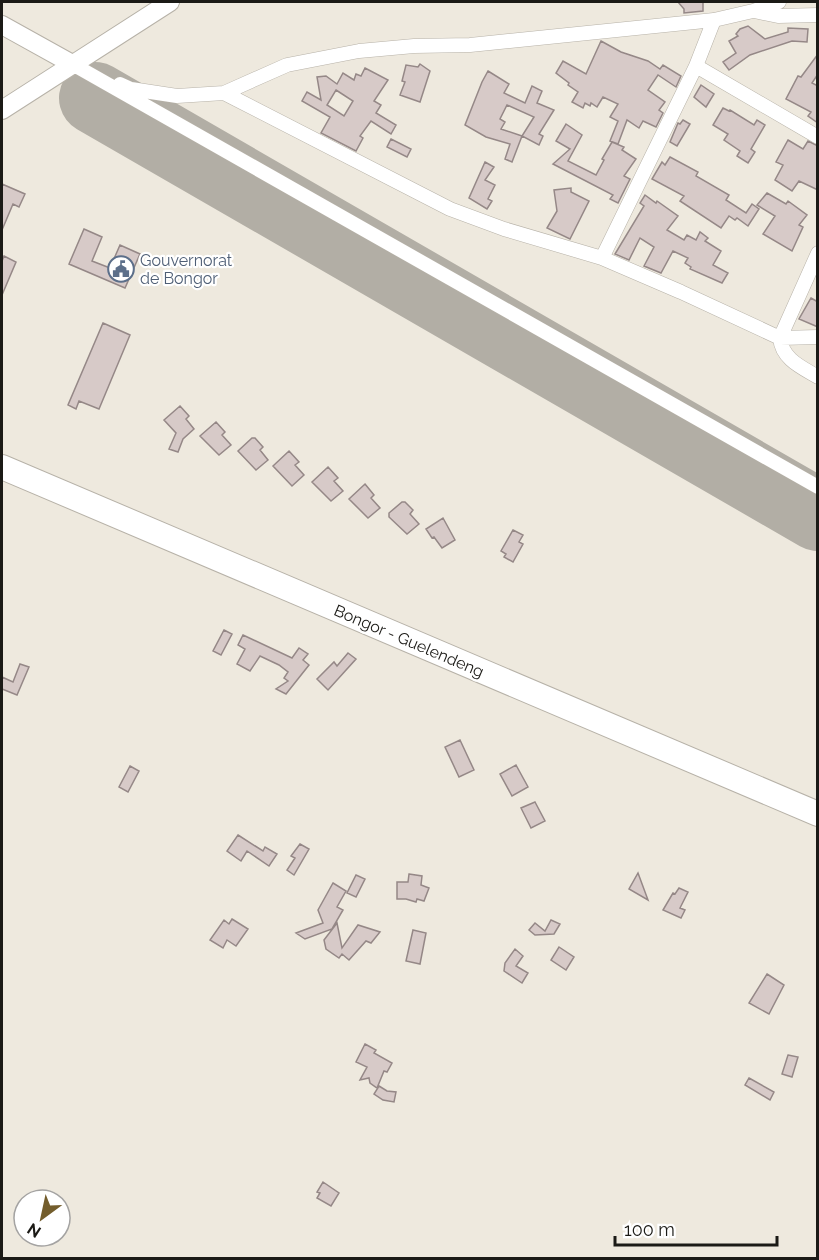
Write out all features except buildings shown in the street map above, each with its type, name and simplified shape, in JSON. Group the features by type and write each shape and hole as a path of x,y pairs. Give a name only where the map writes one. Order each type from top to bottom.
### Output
{"highway":[{"name":"Bongor - Guelendeng","path":"2,467 818,814"}],"street":[{"path":"2,110 170,2"},
{"path":"74,65 131,89 177,96 224,93 287,65 359,51 414,46 470,45 714,20 779,2"},
{"path":"753,11 778,16 818,15"},
{"path":"602,258 696,66 714,20"},
{"path":"2,25 818,487"},
{"path":"696,66 818,137"},
{"path":"224,93 450,209 504,229 602,258 780,338 798,336 818,338"},
{"path":"818,253 780,338 781,348 785,355 818,376"}],"runway":[{"path":"95,98 818,515"}],"place":[{"name":"Gouvernorat de Bongor","path":"121,269"}]}
